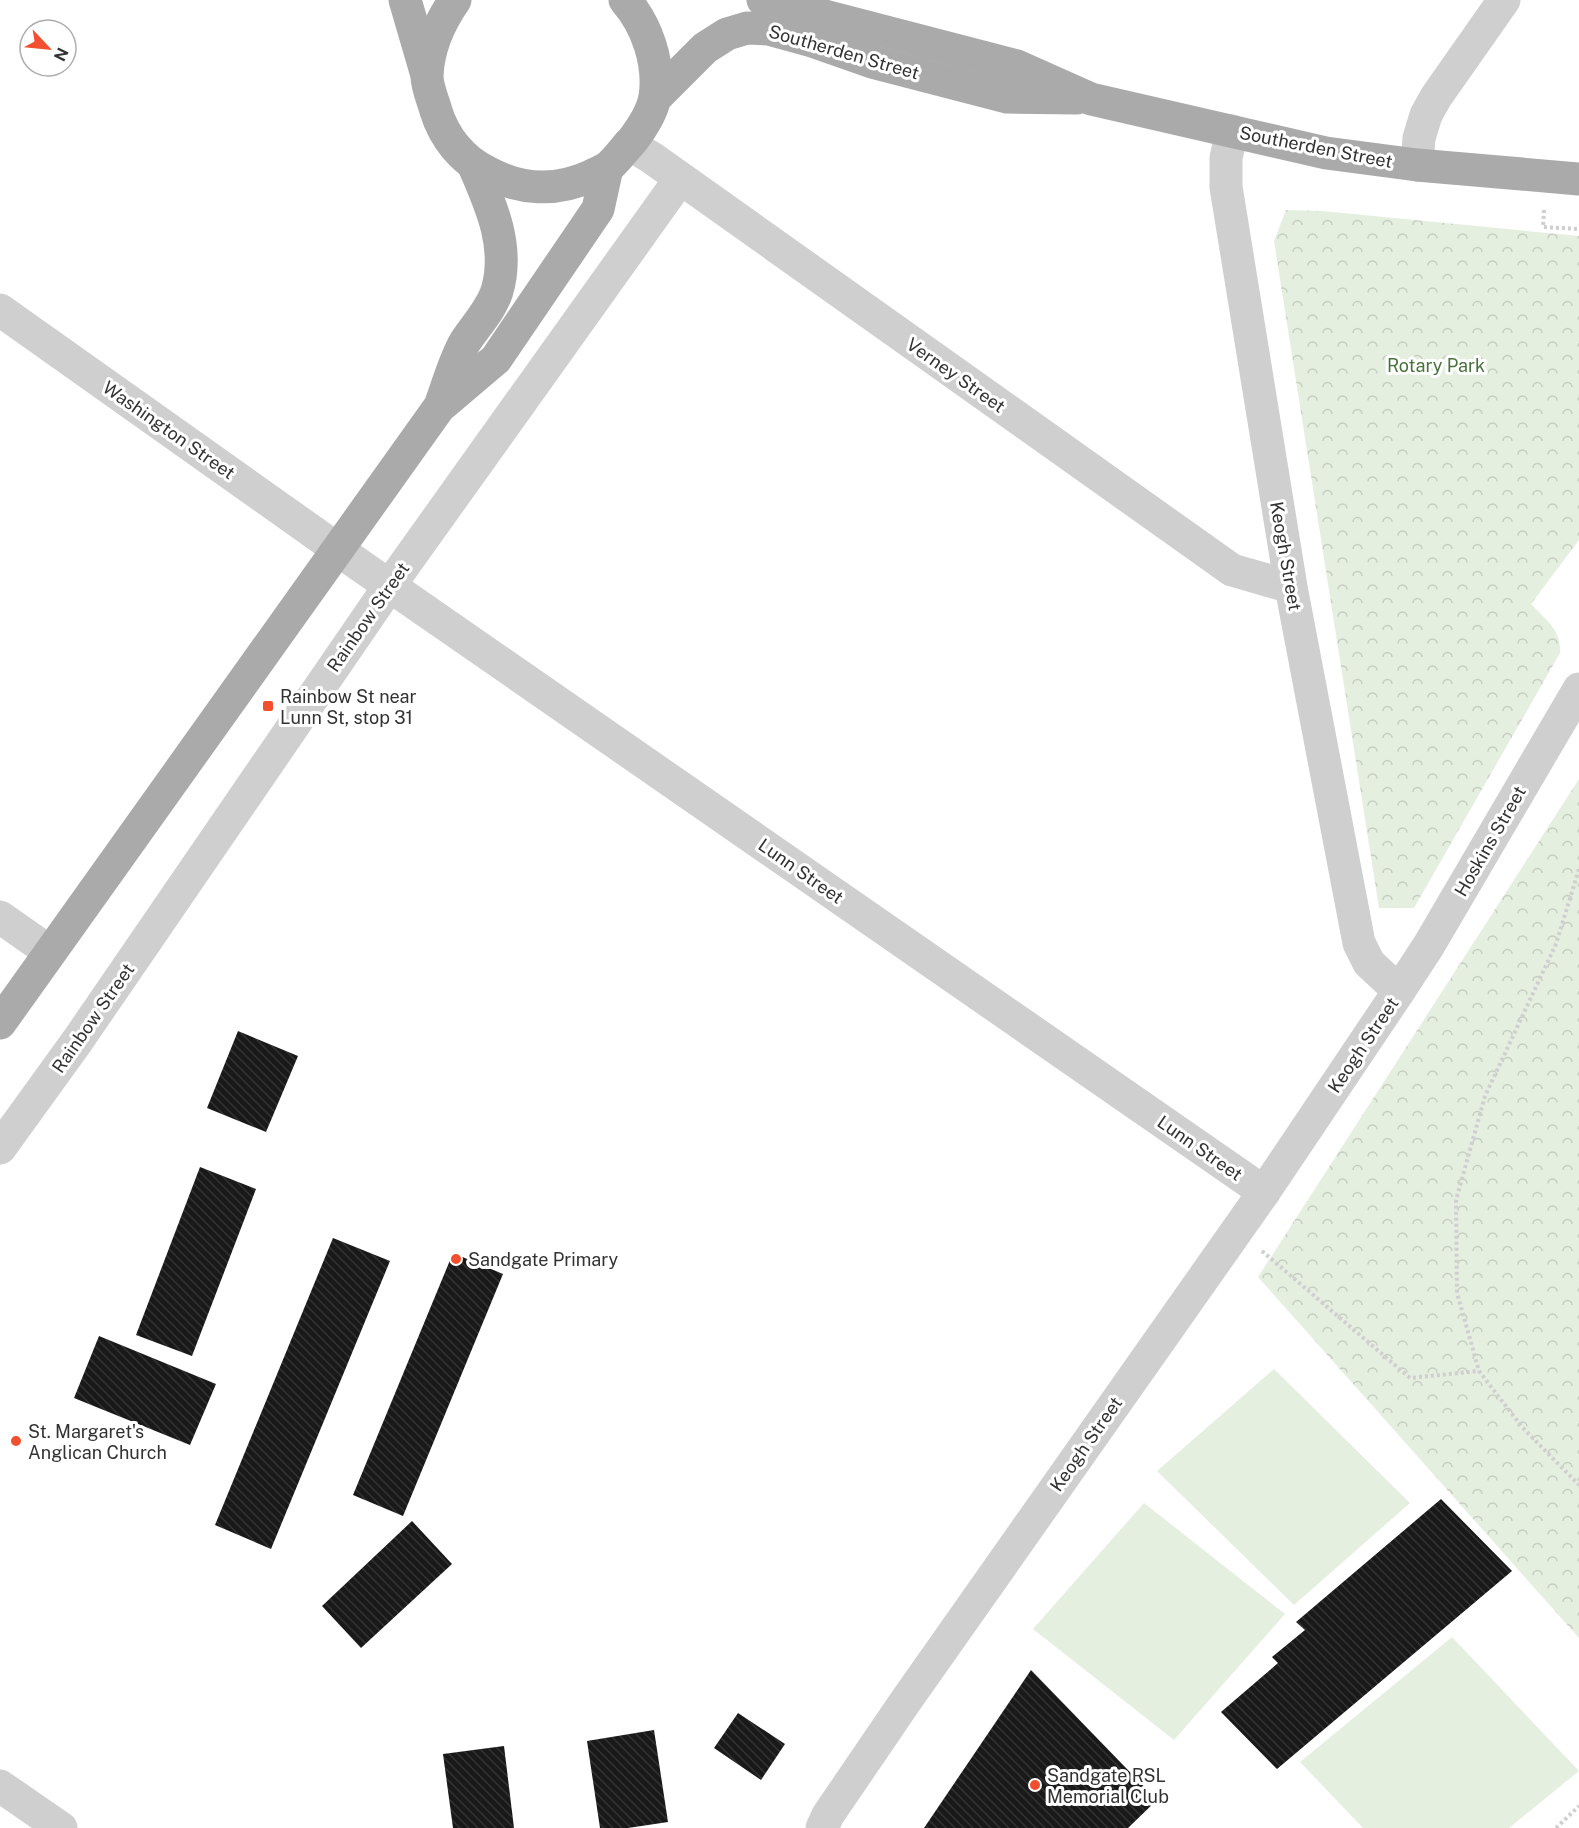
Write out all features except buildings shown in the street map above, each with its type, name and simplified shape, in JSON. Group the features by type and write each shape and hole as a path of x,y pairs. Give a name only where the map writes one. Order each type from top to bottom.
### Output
{"main road":[{"path":"405,0 438,116 452,143 474,166 505,182 540,188 574,183 606,168 643,127 655,98 656,68 648,38 636,13 625,0"},
{"path":"427,76 431,48 440,22 455,0"},
{"name":"Southerden Street","path":"655,98 705,48 727,34 747,28 777,9 809,40 872,62 1007,97 1091,99 1326,153 1417,165 1579,179"},
{"path":"440,406 464,343 488,310 497,291 500,274 501,240 490,203 474,166"},
{"path":"0,1023 440,406 496,359 598,209 606,168"}],"street":[{"path":"1417,165 1419,138 1426,115 1436,97 1504,0"},
{"name":"Keogh Street","path":"822,1828 828,1815 905,1702 1264,1192 1399,991 1369,963 1359,942 1291,587 1226,187 1226,158 1232,131"},
{"name":"Verney Street","path":"629,144 1232,570 1291,587"},
{"name":"Rainbow Street","path":"0,1148 78,1040 390,585 680,179"},
{"name":"Washington Street","path":"0,310 338,549"},
{"name":"Lunn Street","path":"338,549 1264,1192"},
{"name":"Hoskins Street","path":"1399,991 1429,945 1579,689"},
{"path":"0,917 50,952"},
{"path":"0,1786 61,1828"}],"path":[{"path":"1579,869 1556,944 1485,1096 1456,1200 1457,1293 1479,1371 1522,1426 1579,1485"},
{"path":"1237,1229 1410,1378 1479,1371"},
{"path":"1556,1828 1579,1806"}],"green space":[{"name":"Rotary Park","path":"1286,210 1322,211 1579,236 1579,540 1531,604 1555,631 1560,653 1414,908 1379,908 1274,241"},
{"path":"1579,779 1579,1638 1258,1277"},
{"path":"1274,1369 1410,1503 1294,1605 1157,1471"},
{"path":"1144,1503 1285,1614 1174,1740 1033,1629"},
{"path":"1452,1637 1579,1771 1509,1828 1363,1828 1300,1762"}],"place":[{"name":"Rainbow St near Lunn St, stop 31","path":"268,706"},
{"name":"Sandgate Primary","path":"456,1259"},
{"name":"St. Margaret's Anglican Church","path":"16,1441"},
{"name":"Sandgate RSL Memorial Club","path":"1035,1785"}]}
